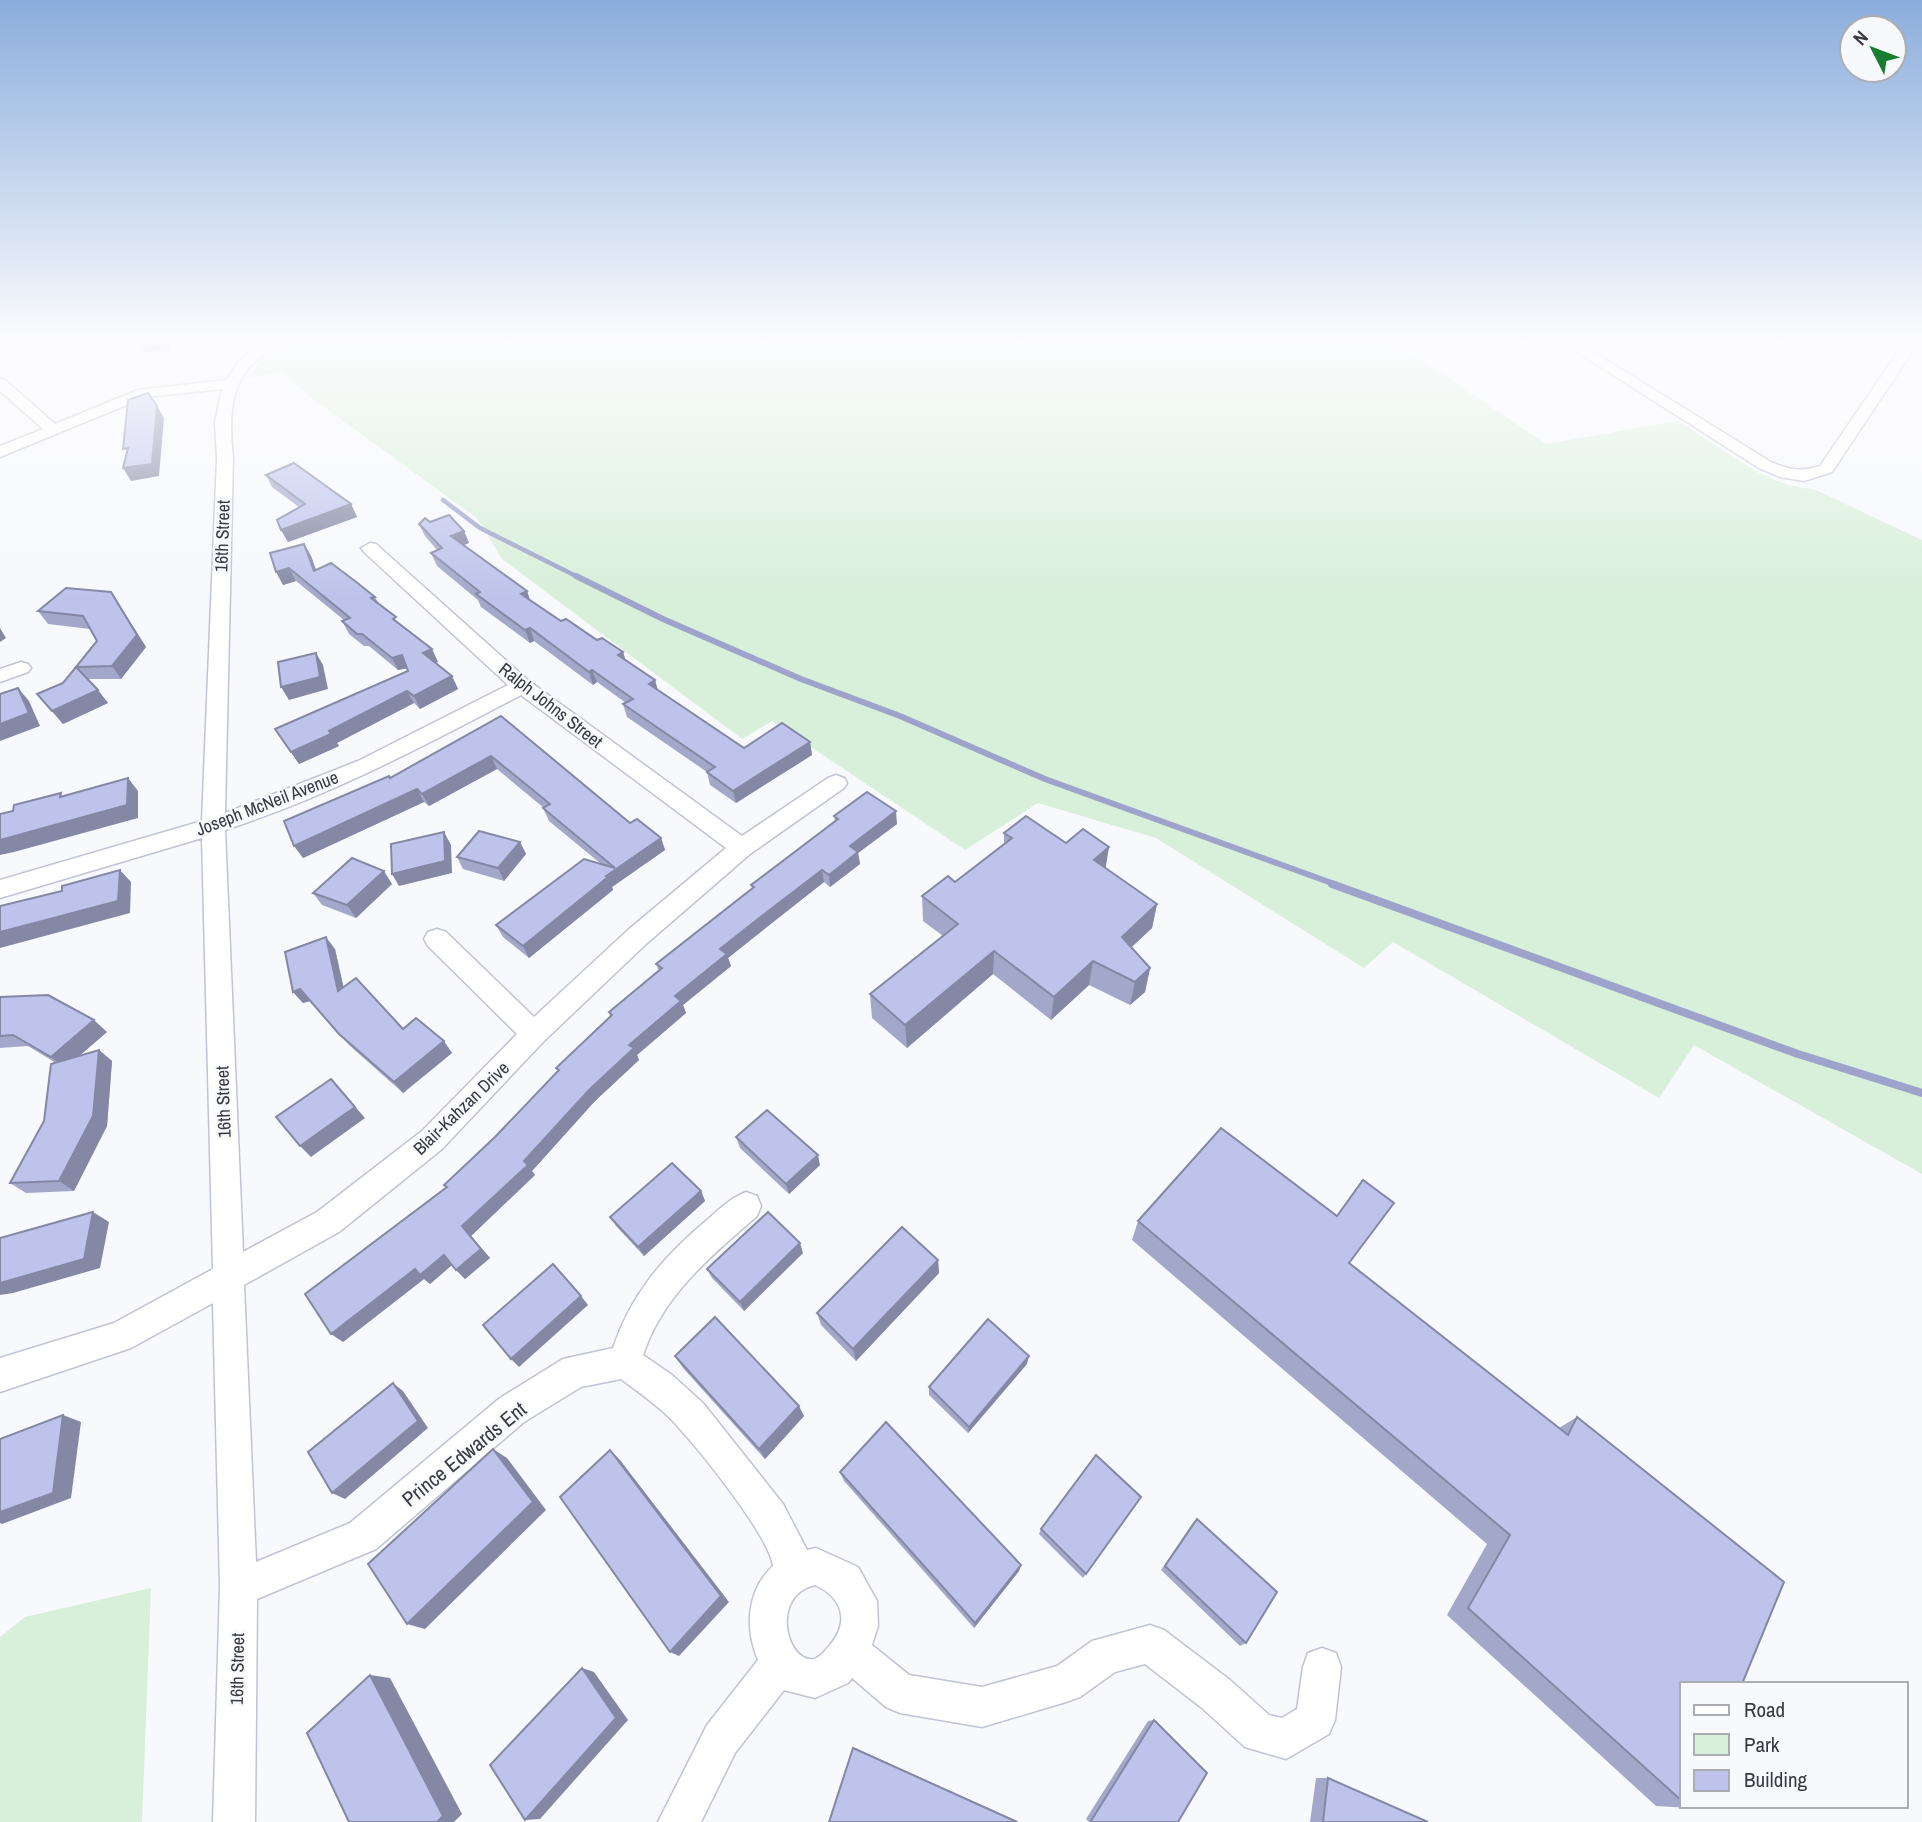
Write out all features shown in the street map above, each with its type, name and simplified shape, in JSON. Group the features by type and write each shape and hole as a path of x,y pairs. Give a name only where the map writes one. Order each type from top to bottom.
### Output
{"street":[{"name":"16th Street","path":"222,428 225,458 213,825 239,1587 233,1822"},
{"path":"1706,428 1765,465 1786,474 1804,476 1830,466 1855,428"},
{"path":"0,452 52,429"},
{"name":"Ralph Johns Street","path":"370,548 522,686 742,848"},
{"path":"0,676 21,668"},
{"name":"Joseph McNeil Avenue","path":"0,889 144,848 213,825 365,767 522,686"},
{"name":"Blair-Kahzan Drive","path":"0,1375 120,1337 338,1213 432,1140 534,1034 637,937 742,848 836,783"},
{"path":"437,939 534,1034"},
{"path":"746,1206 688,1258 659,1290 639,1321 624,1362 660,1387 691,1415 770,1517 789,1550 793,1573"},
{"name":"Prince Edwards Ent","path":"239,1587 306,1562 363,1536 512,1410 575,1371 624,1362"},
{"path":"816,1566 832,1570 848,1582 859,1606 859,1633 851,1653 841,1666 818,1678 798,1675 780,1664 769,1644 766,1620 773,1597 783,1580 793,1573 816,1566"},
{"path":"851,1653 900,1693 982,1707 1066,1683 1106,1655 1150,1644 1216,1694 1259,1733 1286,1739 1315,1720 1322,1667"},
{"path":"679,1822 721,1739 780,1664"}],"green space":[{"path":"353,428 1522,428 1546,444 1638,428 1689,428 1755,471 1787,485 1816,490 1922,540 1922,1174 1694,1045 1659,1098 1393,942 1364,968 1156,838 1038,803 965,850 772,721 742,739 502,559 477,518"},
{"path":"151,1588 142,1822 0,1822 0,1637 25,1617"}],"building":[{"path":"125,428 155,428 152,464 123,468 128,448 123,449"},
{"path":"294,463 351,504 281,530 277,520 305,504 266,475"},
{"path":"449,515 464,531 451,536 527,591 521,594 561,621 566,619 597,640 602,638 623,652 618,655 655,680 649,684 744,748 782,723 810,742 733,791 707,772 715,767 623,704 633,699 592,670 589,672 530,628 525,630 476,594 480,592 431,553 442,548 419,524 425,518 430,522"},
{"path":"304,544 314,571 331,563 355,581 375,597 371,598 396,617 393,619 432,649 423,653 452,676 414,696 407,691 329,731 331,734 291,752 275,729 408,671 402,655 392,658 362,634 357,634 342,621 350,618 289,568 276,572 270,553"},
{"path":"66,588 111,592 137,635 112,666 76,667 97,641 83,616 38,611"},
{"path":"316,653 320,677 281,687 278,662"},
{"path":"76,667 98,690 52,711 37,694 63,683"},
{"path":"18,688 29,713 0,724 0,694"},
{"path":"501,716 630,823 637,819 661,838 606,876 608,877 523,946 496,925 584,859 615,868 543,808 550,804 491,756 422,794 417,789 294,846 284,821 389,776 390,778"},
{"path":"128,778 127,805 0,840 0,814 13,811 14,805 61,793 60,797"},
{"path":"867,792 896,811 850,846 858,852 829,875 822,870 720,949 727,954 675,996 681,1001 629,1045 634,1048 589,1090 524,1161 528,1165 462,1226 481,1249 456,1270 444,1255 420,1275 415,1269 331,1334 305,1294 447,1187 444,1185 495,1137 559,1070 556,1068 612,1015 609,1012 662,968 656,964 754,887 751,885 838,819 834,816"},
{"path":"1026,816 1066,843 1083,829 1109,847 1094,860 1157,904 1122,937 1150,968 1135,982 1093,961 1054,997 994,951 905,1025 870,994 958,924 922,896 948,876 955,882 1012,838 1004,833"},
{"path":"479,831 520,842 498,868 457,857"},
{"path":"444,832 445,861 392,874 391,844"},
{"path":"352,858 384,871 347,905 313,893"},
{"path":"120,870 118,901 0,932 0,906 62,891 62,886"},
{"path":"326,937 338,991 356,978 403,1029 416,1018 444,1041 394,1082 339,1034 300,989 293,992 285,952"},
{"path":"48,995 94,1020 51,1057 13,1035 0,1036 0,997"},
{"path":"99,1050 93,1116 59,1181 10,1183 44,1121 51,1064"},
{"path":"331,1079 355,1107 300,1146 276,1117"},
{"path":"767,1110 818,1155 786,1184 736,1137"},
{"path":"1221,1128 1337,1216 1363,1180 1394,1203 1349,1263 1568,1435 1577,1417 1784,1582 1743,1682 1680,1682 1680,1799 1468,1608 1510,1535 1138,1221"},
{"path":"672,1163 701,1191 638,1247 610,1217"},
{"path":"93,1212 84,1259 0,1283 0,1238"},
{"path":"768,1212 800,1243 740,1302 707,1269"},
{"path":"902,1227 938,1260 853,1349 817,1313"},
{"path":"553,1264 581,1296 511,1359 483,1325"},
{"path":"715,1317 799,1406 759,1449 675,1356"},
{"path":"988,1319 1029,1356 969,1427 929,1387"},
{"path":"393,1383 418,1421 332,1493 308,1452"},
{"path":"63,1415 53,1493 0,1512 0,1439"},
{"path":"886,1422 1021,1565 975,1623 840,1472"},
{"path":"493,1449 533,1502 407,1624 368,1564"},
{"path":"610,1450 721,1596 670,1652 560,1497"},
{"path":"1096,1455 1141,1497 1086,1574 1041,1529"},
{"path":"1197,1519 1277,1592 1246,1643 1165,1566"},
{"path":"582,1668 616,1718 525,1820 490,1765"},
{"path":"370,1675 443,1816 437,1822 349,1822 307,1733"},
{"path":"1154,1720 1207,1773 1178,1822 1092,1822 1091,1821"},
{"path":"853,1748 1017,1822 829,1822"},
{"path":"1328,1778 1428,1822 1323,1822"}],"waterway":[{"path":"443,500 480,528 576,576"},
{"path":"576,576 663,619 801,679 900,716 1045,779 1337,885"},
{"path":"576,576 580,578"},
{"path":"1332,884 1798,1054 1922,1093"}]}
